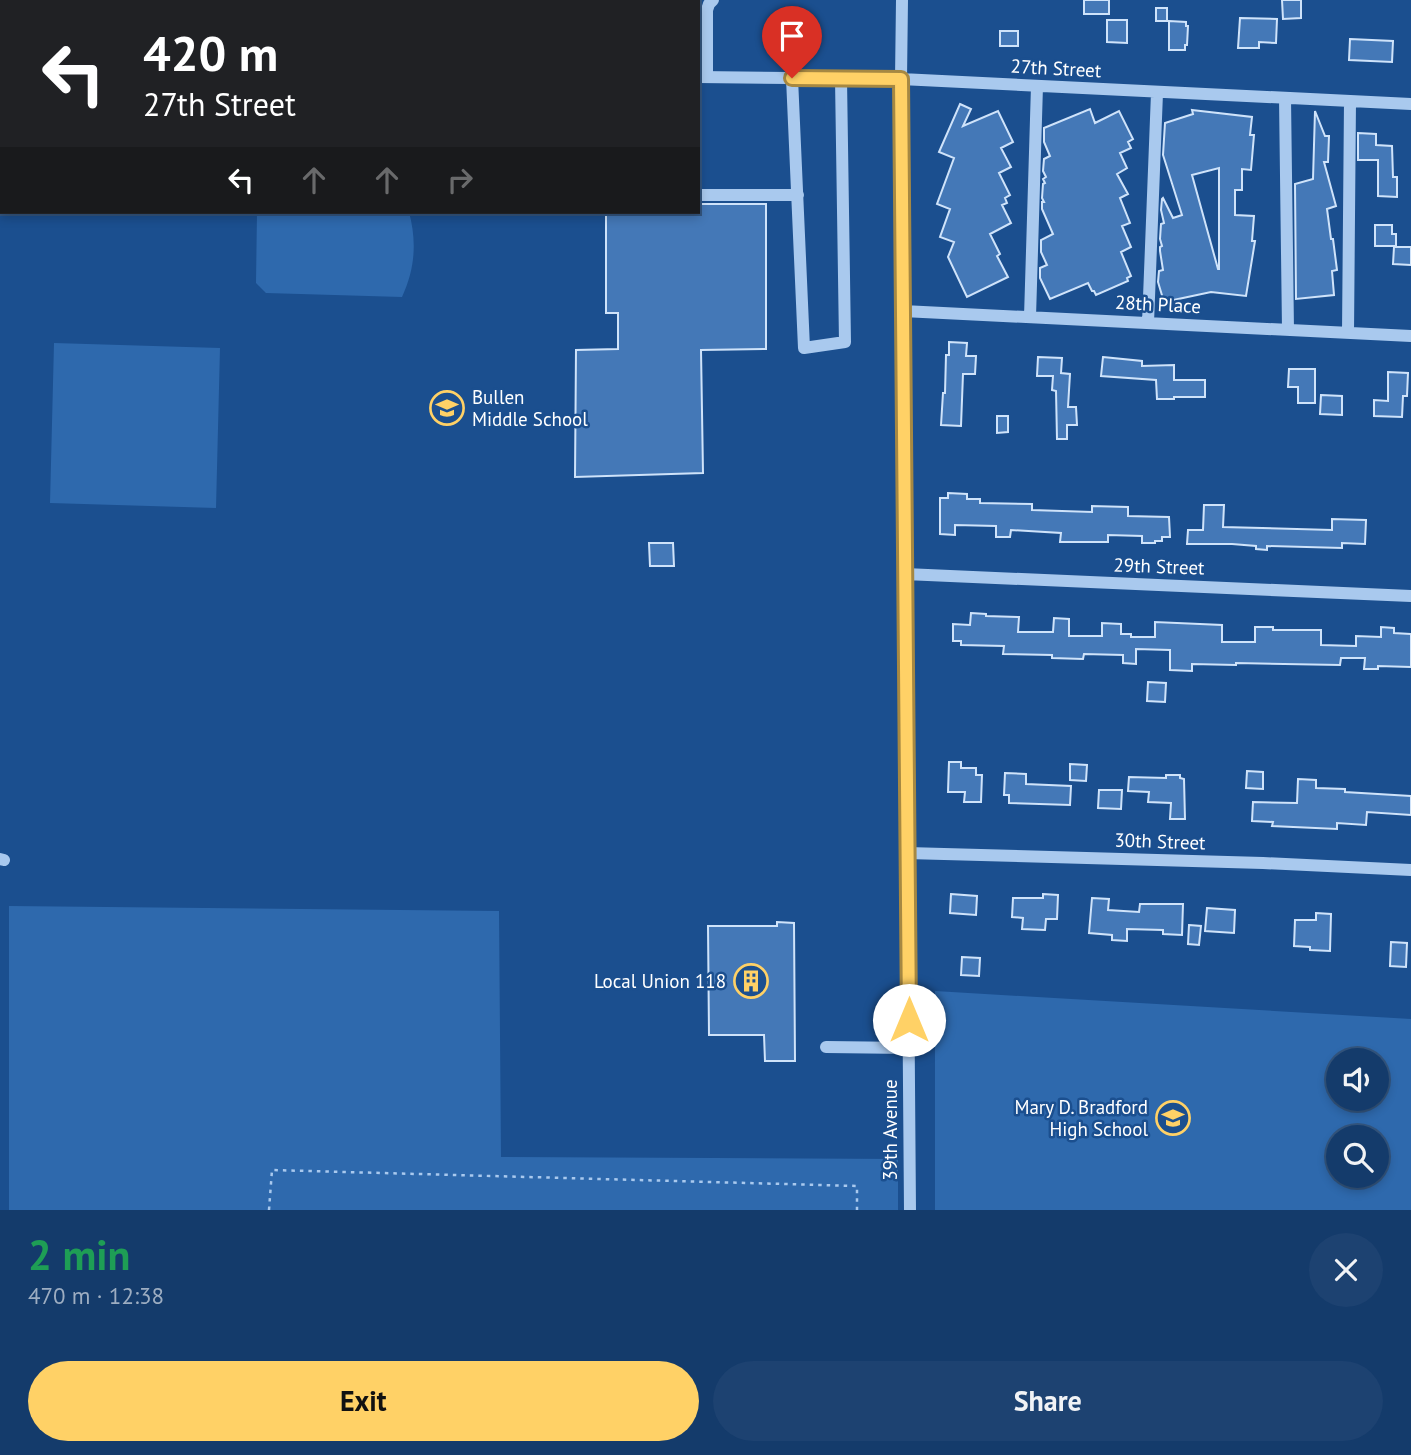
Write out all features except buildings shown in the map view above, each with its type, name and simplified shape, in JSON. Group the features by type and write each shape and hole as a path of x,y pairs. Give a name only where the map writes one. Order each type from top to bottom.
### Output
{"street":[{"path":"702,77 707,10 713,0"},
{"name":"39th Avenue","path":"902,0 910,1210"},
{"name":"27th Street","path":"702,77 901,79 1411,104"},
{"path":"792,78 804,348 845,342 841,79"},
{"path":"1030,317 1037,86"},
{"path":"1148,323 1157,93"},
{"path":"1285,98 1288,330"},
{"path":"1348,333 1350,101"},
{"path":"700,195 798,195"},
{"name":"28th Place","path":"903,311 1411,336"},
{"name":"29th Street","path":"905,574 1411,596"},
{"name":"30th Street","path":"907,853 1411,870"},
{"path":"826,1046 909,1048"}],"path":[{"path":"269,1210 272,1170 857,1186 857,1210"}],"shaded area":[{"path":"257,214 409,214 413,255 410,276 402,297 266,293 256,283"},
{"path":"54,343 220,348 216,508 50,503"},
{"path":"9,906 499,911 501,1157 898,1159 898,1210 9,1210"},
{"name":"Mary D. Bradford High School","path":"935,991 1411,1019 1411,1210 935,1210"}],"place":[{"name":"Bullen Middle School","path":"447,408"},
{"name":"Local Union 118","path":"751,981"},
{"name":"Mary D. Bradford High School","path":"1173,1118"}],"route":[{"path":"792,78 901,79 909,1020"}]}
